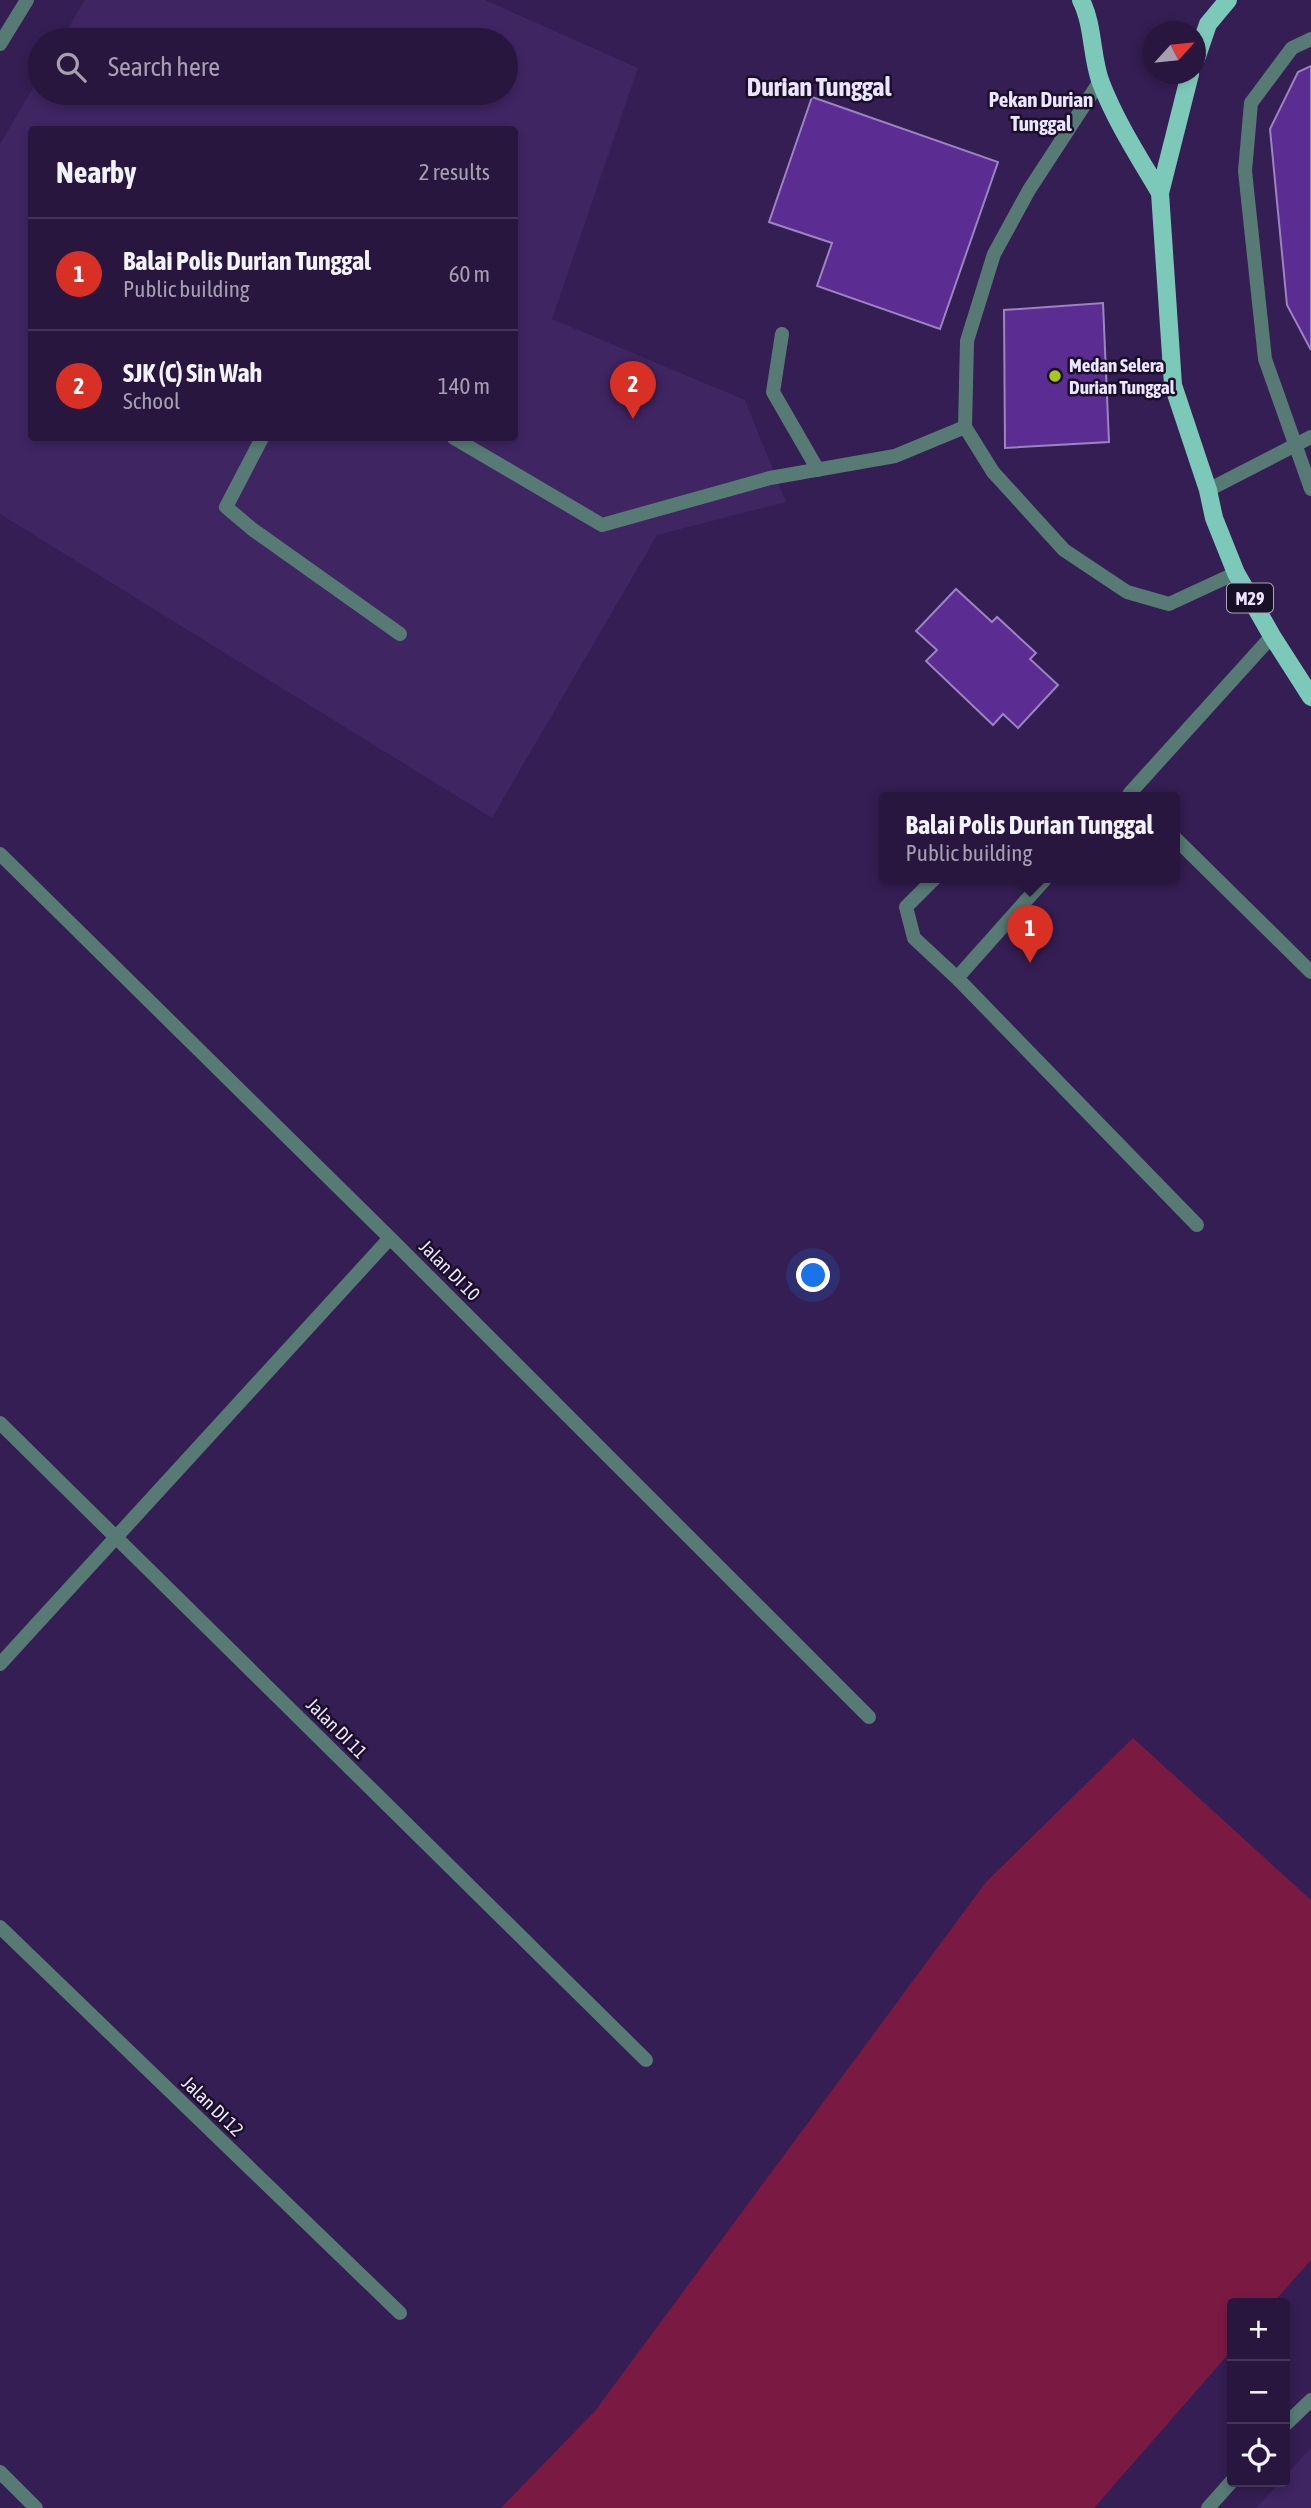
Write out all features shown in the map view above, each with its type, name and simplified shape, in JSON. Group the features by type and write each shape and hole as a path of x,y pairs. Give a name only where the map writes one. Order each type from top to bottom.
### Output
{"main road":[{"path":"1081,0 1087,11 1100,81 1122,128 1160,193"},
{"path":"1206,29 1228,0"},
{"path":"1160,193 1187,84"},
{"name":"M29","path":"1160,193 1173,385 1208,491 1214,518 1236,573 1311,697"}],"street":[{"path":"0,44 27,0"},
{"path":"1311,39 1292,48 1251,103 1245,172 1265,359 1311,489"},
{"path":"1100,81 1029,190 994,254 967,341 965,428 993,472 1064,550 1128,592 1169,604 1236,573"},
{"path":"782,334 773,392 818,470"},
{"path":"459,441 602,525 771,478 895,456 965,428"},
{"path":"1208,491 1311,437"},
{"path":"260,441 226,507 400,634"},
{"path":"1134,792 1272,636"},
{"path":"1180,843 1311,972"},
{"name":"Jalan DI 10","path":"0,854 870,1717"},
{"path":"930,883 906,907 914,938 957,978 1197,1225"},
{"path":"957,978 1041,883"},
{"path":"0,1664 390,1238"},
{"name":"Jalan DI 11","path":"0,1423 646,2060"},
{"name":"Jalan DI 12","path":"0,1927 400,2313"},
{"path":"1287,2424 1311,2400"},
{"path":"0,2472 36,2508"},
{"path":"1208,2508 1227,2487"}],"shaded area":[{"path":"85,0 485,0 638,68 552,319 745,400 786,502 657,535 492,818 0,514 0,144 28,96 28,105 518,105 518,28 68,28"},
{"path":"1133,1738 1311,1900 1311,2260 1277,2298 1227,2298 1227,2356 1094,2508 501,2508 595,2411 986,1882"},
{"path":"1311,2448 1311,2508 1256,2508 1275,2487 1290,2487 1290,2471"}],"building":[{"path":"1311,66 1311,350 1287,305 1270,129 1298,72"},
{"path":"812,97 998,162 940,329 817,286 832,243 769,222"},
{"name":"Medan Selera Durian Tunggal","path":"1103,303 1109,442 1005,448 1004,310"},
{"path":"956,589 992,622 997,617 1036,653 1030,659 1058,685 1018,728 1003,714 993,725 926,661 937,650 916,631"}],"place":[{"name":"Medan Selera Durian Tunggal","path":"1055,376"},
{"name":"SJK (C) Sin Wah","path":"633,419"},
{"name":"Balai Polis Durian Tunggal","path":"1030,963"}],"district":[{"name":"Durian Tunggal","path":"819,87"},
{"name":"Pekan Durian Tunggal","path":"1041,111"}]}
